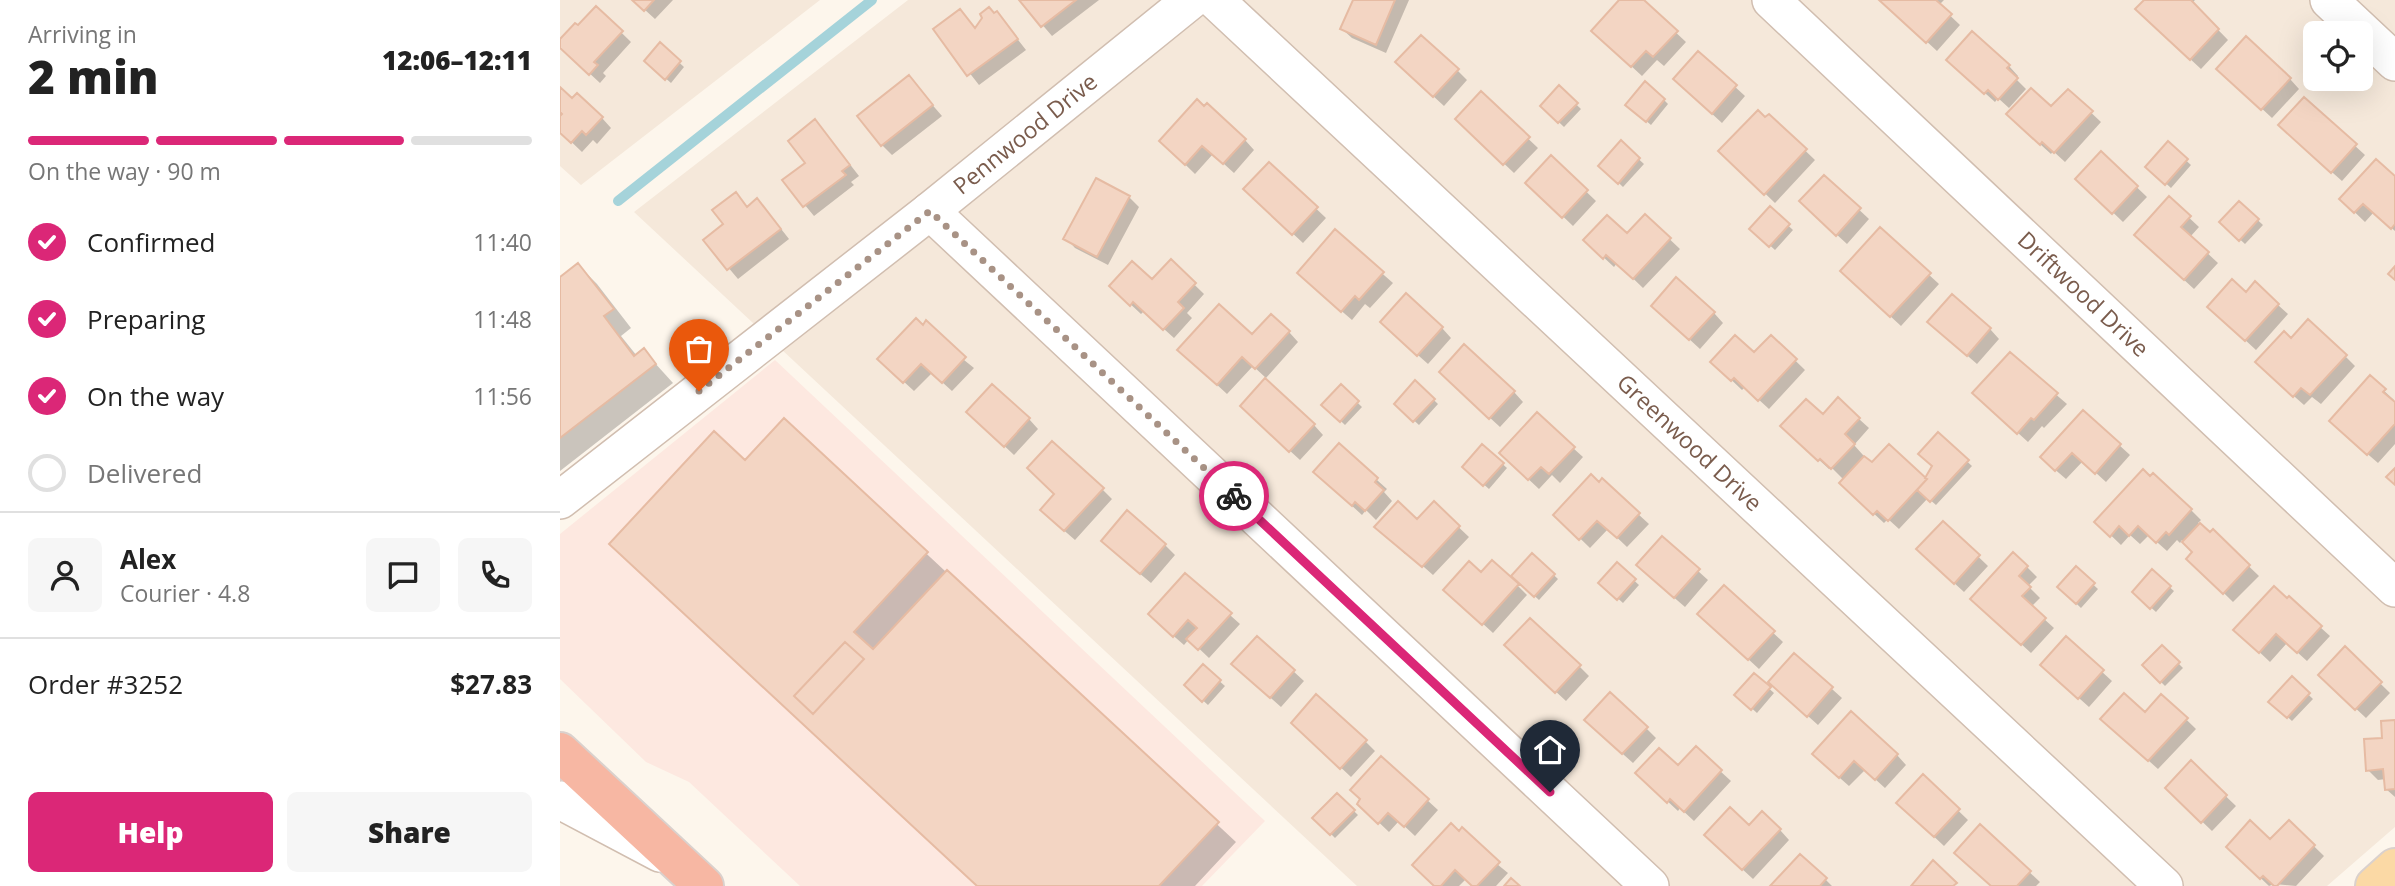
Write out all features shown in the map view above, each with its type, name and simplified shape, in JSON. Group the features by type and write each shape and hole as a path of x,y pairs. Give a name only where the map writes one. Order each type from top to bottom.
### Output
{"highway":[{"path":"560,752 692,875"}],"main road":[{"path":"2375,886 2395,868"}],"street":[{"name":"Pennwood Drive","path":"560,500 930,211 1191,0"},
{"name":"Greenwood Drive","path":"1214,0 2164,886"},
{"name":"Driftwood Drive","path":"1771,0 2395,587"},
{"path":"2329,0 2395,62"},
{"path":"930,211 1650,886"},
{"path":"560,800 692,875"}],"shaded area":[{"path":"560,0 820,0 581,185 560,166"},
{"path":"908,0 2395,0 2395,827 2327,886 1357,886 634,212"},
{"path":"775,360 1265,821 1202,886 800,886 689,782 646,762 560,679 560,534"}],"building":[{"path":"632,0 654,0 644,11"},
{"path":"1019,0 1076,0 1041,27"},
{"path":"1353,0 1395,0 1376,45 1340,29"},
{"path":"1619,0 1644,0 1678,31 1653,57 1646,51 1631,67 1591,31"},
{"path":"1879,0 1936,0 1952,14 1926,43"},
{"path":"2144,0 2191,0 2219,29 2190,60 2135,9"},
{"path":"596,6 623,31 594,62 598,65 589,75 560,48 560,39"},
{"path":"989,7 994,13 997,11 1018,39 967,76 933,29 960,9 975,28 982,18 980,14"},
{"path":"1972,31 2010,65 2007,68 2018,78 1998,100 1988,90 1984,94 1946,60"},
{"path":"1421,35 1459,69 1433,97 1395,62"},
{"path":"2246,36 2291,78 2261,110 2216,69"},
{"path":"660,42 681,61 665,80 644,61"},
{"path":"1698,51 1737,85 1712,114 1673,79"},
{"path":"909,75 933,105 881,146 857,116"},
{"path":"1645,81 1665,99 1646,122 1625,105"},
{"path":"1559,85 1578,103 1558,123 1540,106"},
{"path":"560,87 572,98 577,93 603,117 586,135 582,131 571,143 560,133"},
{"path":"2031,88 2051,106 2068,89 2093,111 2054,153 2042,142 2040,145 2006,114"},
{"path":"1481,91 1530,137 1503,165 1455,119"},
{"path":"2304,97 2357,144 2331,173 2278,125"},
{"path":"1197,99 1204,106 1207,103 1246,139 1223,164 1202,146 1185,165 1159,141"},
{"path":"1758,110 1765,117 1769,114 1807,149 1764,195 1718,151"},
{"path":"815,119 850,165 842,171 846,175 803,207 782,180 805,163 788,141"},
{"path":"1621,140 1640,158 1618,184 1598,166"},
{"path":"2168,141 2188,159 2165,185 2145,167"},
{"path":"2101,151 2138,186 2112,214 2075,179"},
{"path":"1551,155 1588,190 1562,218 1525,183"},
{"path":"2376,159 2395,176 2395,224 2391,229 2363,204 2354,213 2339,199"},
{"path":"1269,162 1318,207 1292,235 1243,189"},
{"path":"1824,175 1861,208 1836,236 1799,201"},
{"path":"1096,178 1130,196 1097,257 1063,239"},
{"path":"736,192 747,207 757,198 781,229 727,270 703,240 723,224 712,210"},
{"path":"2169,196 2191,216 2181,227 2209,252 2184,280 2134,235"},
{"path":"2239,201 2259,219 2239,241 2219,222"},
{"path":"1770,206 1790,224 1769,247 1749,229"},
{"path":"1645,214 1671,238 1633,279 1606,255 1603,259 1583,240 1607,215 1627,233"},
{"path":"1880,227 1931,273 1890,317 1840,271"},
{"path":"1335,229 1384,272 1359,300 1355,296 1341,312 1297,273"},
{"path":"1171,259 1196,283 1178,302 1184,308 1163,330 1133,302 1130,306 1109,286 1132,261 1152,279"},
{"path":"578,263 614,309 604,316 634,356 644,348 656,364 560,438 560,277"},
{"path":"2395,266 2395,280 2388,274"},
{"path":"1676,277 1715,312 1689,340 1651,306"},
{"path":"2232,279 2246,292 2255,281 2279,304 2245,341 2207,307"},
{"path":"1406,293 1443,327 1417,356 1380,322"},
{"path":"1952,294 1991,328 1967,356 1927,322"},
{"path":"1219,304 1252,334 1271,314 1290,331 1255,369 1242,357 1217,385 1177,350"},
{"path":"916,318 923,325 926,320 966,357 942,383 921,364 903,383 877,359"},
{"path":"2308,319 2347,355 2310,395 2301,388 2293,397 2255,362 2284,331 2291,338"},
{"path":"1735,335 1754,352 1771,335 1797,359 1758,401 1734,378 1731,381 1710,362"},
{"path":"1464,344 1515,391 1489,419 1439,372"},
{"path":"2010,352 2058,393 2034,420 2031,418 2017,434 1972,393"},
{"path":"2370,375 2386,389 2383,392 2395,402 2395,424 2367,455 2329,421"},
{"path":"1265,378 1315,424 1289,452 1240,406"},
{"path":"1415,380 1435,399 1413,422 1394,404"},
{"path":"992,384 1030,418 1004,447 966,412"},
{"path":"1341,384 1359,401 1340,422 1321,405"},
{"path":"1838,397 1860,418 1845,434 1855,444 1831,469 1820,459 1818,461 1780,426 1806,399 1823,414"},
{"path":"2083,410 2121,444 2095,474 2072,453 2055,471 2040,457"},
{"path":"1537,412 1575,447 1549,474 1541,467 1528,480 1499,453"},
{"path":"784,418 928,552 854,632 873,649 947,570 1219,822 1159,886 977,886 609,544 714,431 745,460","holes":["845,642 864,659 813,714 794,696"]},
{"path":"1938,432 1969,460 1930,502 1917,490 1927,479 1925,478 1932,466 1918,454"},
{"path":"1052,441 1104,488 1064,531 1040,510 1054,494 1027,468"},
{"path":"1339,443 1378,478 1375,482 1384,490 1365,511 1355,502 1352,506 1313,472"},
{"path":"1482,444 1504,463 1483,486 1462,467"},
{"path":"1889,444 1927,479 1888,521 1877,511 1873,515 1839,483 1864,456 1872,462"},
{"path":"2395,468 2395,485 2386,477"},
{"path":"2143,469 2150,476 2153,473 2192,509 2169,535 2166,532 2156,543 2138,526 2129,536 2119,526 2110,537 2094,522"},
{"path":"1591,474 1599,482 1602,478 1640,513 1617,538 1597,521 1579,540 1553,515"},
{"path":"1398,501 1417,519 1434,501 1460,526 1422,567 1374,527"},
{"path":"1127,510 1166,544 1140,574 1101,541"},
{"path":"1943,521 1980,555 1954,584 1916,549"},
{"path":"2200,523 2210,532 2213,529 2250,565 2223,594 2186,559 2192,552 2182,542"},
{"path":"1662,536 1700,569 1674,598 1636,565"},
{"path":"2013,552 2028,566 2019,576 2031,587 2022,596 2046,618 2021,645 1970,599"},
{"path":"1532,553 1555,574 1534,597 1511,576"},
{"path":"1492,560 1519,584 1482,625 1443,590 1469,561 1481,572"},
{"path":"1617,562 1636,579 1617,600 1598,583"},
{"path":"2076,566 2095,583 2076,604 2057,587"},
{"path":"2152,569 2171,586 2150,609 2132,592"},
{"path":"1185,573 1232,613 1198,650 1186,639 1197,628 1188,620 1173,637 1148,614"},
{"path":"1724,585 1775,631 1748,660 1697,614"},
{"path":"2274,586 2322,626 2297,653 2276,634 2259,653 2233,630"},
{"path":"1530,618 1581,665 1555,693 1504,645"},
{"path":"1257,636 1295,670 1270,698 1231,664"},
{"path":"2066,636 2104,670 2078,699 2040,665"},
{"path":"845,642 864,659 813,714 794,696"},
{"path":"2162,645 2180,662 2160,683 2142,665"},
{"path":"2345,646 2382,682 2355,710 2318,675"},
{"path":"1794,653 1833,687 1807,717 1768,682"},
{"path":"1203,664 1221,680 1202,702 1184,685"},
{"path":"1754,673 1771,687 1751,710 1734,695"},
{"path":"2292,676 2310,693 2287,718 2268,702"},
{"path":"1610,692 1648,727 1622,754 1584,720"},
{"path":"2124,693 2145,712 2161,694 2188,718 2148,761 2100,719"},
{"path":"1316,694 1367,740 1340,769 1291,723"},
{"path":"1851,711 1898,754 1875,780 1854,761 1839,778 1812,754"},
{"path":"2395,720 2395,789 2385,790 2383,769 2366,771 2364,739 2382,738 2381,721"},
{"path":"1696,746 1722,770 1684,812 1670,799 1667,803 1635,773 1659,748 1678,765"},
{"path":"1381,756 1429,799 1404,827 1388,813 1378,824 1357,804 1360,799 1350,790"},
{"path":"2191,760 2227,795 2201,823 2165,788"},
{"path":"1923,774 1960,809 1934,837 1896,803"},
{"path":"1337,793 1355,810 1330,835 1312,818"},
{"path":"1730,807 1749,825 1762,811 1781,829 1742,870 1704,835"},
{"path":"2250,820 2270,839 2289,820 2315,845 2277,886 2263,876 2260,879 2226,847"},
{"path":"1451,823 1459,831 1462,827 1500,862 1477,886 1472,886 1455,870 1441,886 1434,886 1412,865"},
{"path":"1980,824 2031,871 2017,886 1991,886 1954,853"},
{"path":"1800,854 1827,878 1820,886 1770,886"},
{"path":"1933,860 1957,883 1953,886 1911,886"},
{"path":"1511,878 1520,886 1504,886"}],"waterway":[{"path":"618,201 872,0"}],"way so far":[{"path":"699,391 930,211 1234,496"}],"route":[{"path":"1234,496 1550,792"}]}
